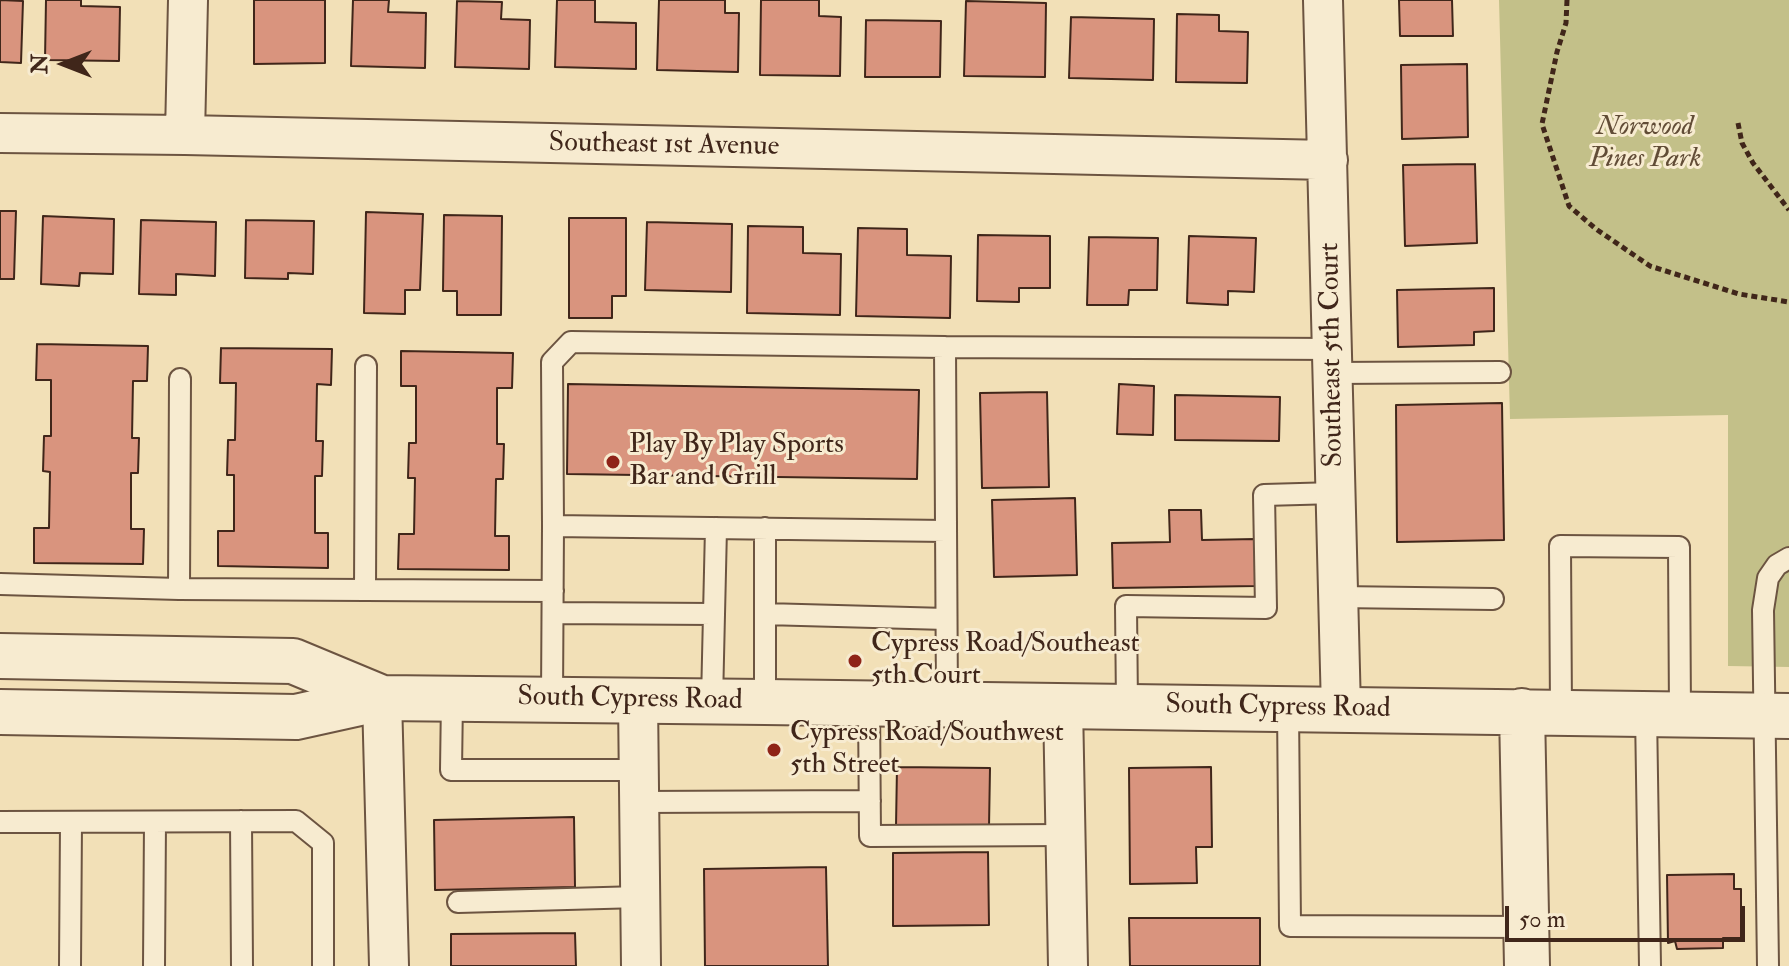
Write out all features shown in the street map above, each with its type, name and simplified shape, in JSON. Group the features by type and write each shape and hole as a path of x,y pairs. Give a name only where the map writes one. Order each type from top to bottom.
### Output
{"street":[{"path":"185,135 188,0"},
{"name":"Southeast 5th Court","path":"1323,0 1341,709"},
{"name":"Southeast 1st Avenue","path":"0,133 1328,160"},
{"name":"South Cypress Road","path":"0,656 293,661 382,698"},
{"path":"382,698 389,966"},
{"name":"South Cypress Road","path":"0,712 296,717 382,698 1776,716"},
{"path":"638,700 641,966"},
{"path":"1063,705 1068,966"},
{"path":"1526,946 1542,712"}],"lane":[{"path":"552,699 552,362 571,342 945,347 1333,361 1500,372"},
{"path":"945,347 947,704"},
{"path":"365,590 366,366"},
{"path":"179,589 180,379"},
{"path":"1127,706 1126,606 1266,608 1264,495 1336,493"},
{"path":"553,526 946,531"},
{"path":"712,701 716,528"},
{"path":"765,528 765,702"},
{"path":"1542,712 1560,546 1679,547 1663,714 1650,966"},
{"path":"1768,966 1776,716 1763,610 1768,578 1777,565 1789,558"},
{"path":"0,584 179,589 553,591"},
{"path":"1338,597 1493,599"},
{"path":"553,613 714,614"},
{"path":"765,614 946,619"},
{"path":"452,699 451,770 870,801"},
{"path":"869,703 870,836 1066,835"},
{"path":"1288,708 1290,926 1526,946"},
{"path":"241,821 242,966"},
{"path":"0,822 296,821 323,843 323,966"},
{"path":"70,966 71,822"},
{"path":"154,966 155,822"},
{"path":"458,902 640,897"}],"path":[{"path":"1567,0 1566,23 1542,124 1569,206 1596,229 1650,266 1739,294 1789,302"},
{"path":"1738,123 1742,143 1753,163 1789,210"}],"green space":[{"name":"Norwood Pines Park","path":"1499,0 1789,0 1789,667 1728,666 1728,415 1510,419"}],"building":[{"path":"0,0 23,1 21,63 0,62"},
{"path":"46,0 81,0 81,6 120,7 119,61 45,60"},
{"path":"254,0 325,0 325,63 254,64"},
{"path":"353,0 389,0 388,12 426,13 425,68 351,66"},
{"path":"557,0 595,0 595,22 636,23 636,69 555,67"},
{"path":"659,0 725,0 725,13 739,13 738,72 657,70"},
{"path":"761,0 819,0 819,16 841,17 840,76 760,75"},
{"path":"1399,0 1452,0 1453,36 1400,36"},
{"path":"457,1 502,2 501,19 530,20 529,69 455,67"},
{"path":"966,1 1046,3 1045,77 964,76"},
{"path":"1177,14 1219,15 1219,31 1248,32 1247,83 1176,82"},
{"path":"1071,17 1154,19 1153,80 1069,78"},
{"path":"866,20 941,21 940,77 865,77"},
{"path":"1467,64 1468,137 1402,139 1401,65"},
{"path":"1475,164 1477,243 1405,246 1403,165"},
{"path":"0,211 16,211 14,279 0,279"},
{"path":"366,212 423,214 420,290 405,290 405,314 364,313"},
{"path":"444,215 502,216 501,315 457,315 457,291 443,291"},
{"path":"43,216 114,219 113,274 80,273 79,286 41,284"},
{"path":"569,218 626,218 626,296 612,296 612,318 569,318"},
{"path":"141,220 216,222 215,276 176,274 176,295 139,294"},
{"path":"246,220 314,221 313,274 288,273 288,279 245,278"},
{"path":"647,222 732,224 731,292 645,290"},
{"path":"748,226 803,227 803,253 841,254 840,315 747,313"},
{"path":"858,228 907,229 907,255 951,256 950,318 856,316"},
{"path":"978,235 1050,236 1050,288 1019,288 1019,302 977,301"},
{"path":"1189,236 1256,238 1254,292 1228,291 1228,305 1187,303"},
{"path":"1089,237 1158,238 1157,290 1129,290 1128,305 1087,305"},
{"path":"1494,288 1494,331 1474,332 1474,345 1398,347 1397,290"},
{"path":"37,344 148,346 147,381 133,381 132,438 139,438 138,473 131,473 131,529 144,529 143,564 34,563 34,528 49,528 50,472 43,471 44,436 51,436 51,380 36,380"},
{"path":"221,348 332,349 331,385 317,384 316,441 323,441 322,476 315,476 315,533 328,533 328,568 218,566 218,531 234,531 234,475 227,475 228,440 235,440 236,383 220,383"},
{"path":"401,351 513,353 512,388 497,388 497,444 504,444 503,479 496,479 495,536 509,536 509,570 398,569 399,534 414,534 415,478 408,478 409,443 416,443 416,386 401,386"},
{"path":"568,384 919,390 917,479 567,474"},
{"path":"1119,384 1154,386 1153,435 1117,434"},
{"path":"1047,392 1049,487 982,488 980,393"},
{"path":"1175,395 1280,397 1279,441 1175,440"},
{"path":"1502,403 1504,540 1397,542 1396,405"},
{"path":"1075,498 1077,575 994,577 992,500"},
{"path":"1169,510 1201,510 1202,540 1256,539 1257,586 1113,588 1112,543 1170,542"},
{"path":"897,767 990,768 989,827 896,826"},
{"path":"1211,767 1212,847 1196,847 1197,883 1130,884 1129,768"},
{"path":"574,817 575,887 435,890 434,820"},
{"path":"988,852 989,925 893,926 893,853"},
{"path":"826,867 828,966 705,966 704,869"},
{"path":"1734,874 1734,889 1741,889 1741,938 1723,938 1723,948 1677,949 1675,941 1668,943 1667,875"},
{"path":"1129,918 1260,918 1260,966 1130,966"},
{"path":"575,933 576,966 451,966 451,934"}],"place":[{"name":"Play By Play Sports Bar and Grill","path":"613,462"},
{"name":"Cypress Road/Southeast 5th Court","path":"855,661"},
{"name":"Cypress Road/Southwest 5th Street","path":"774,750"}]}
